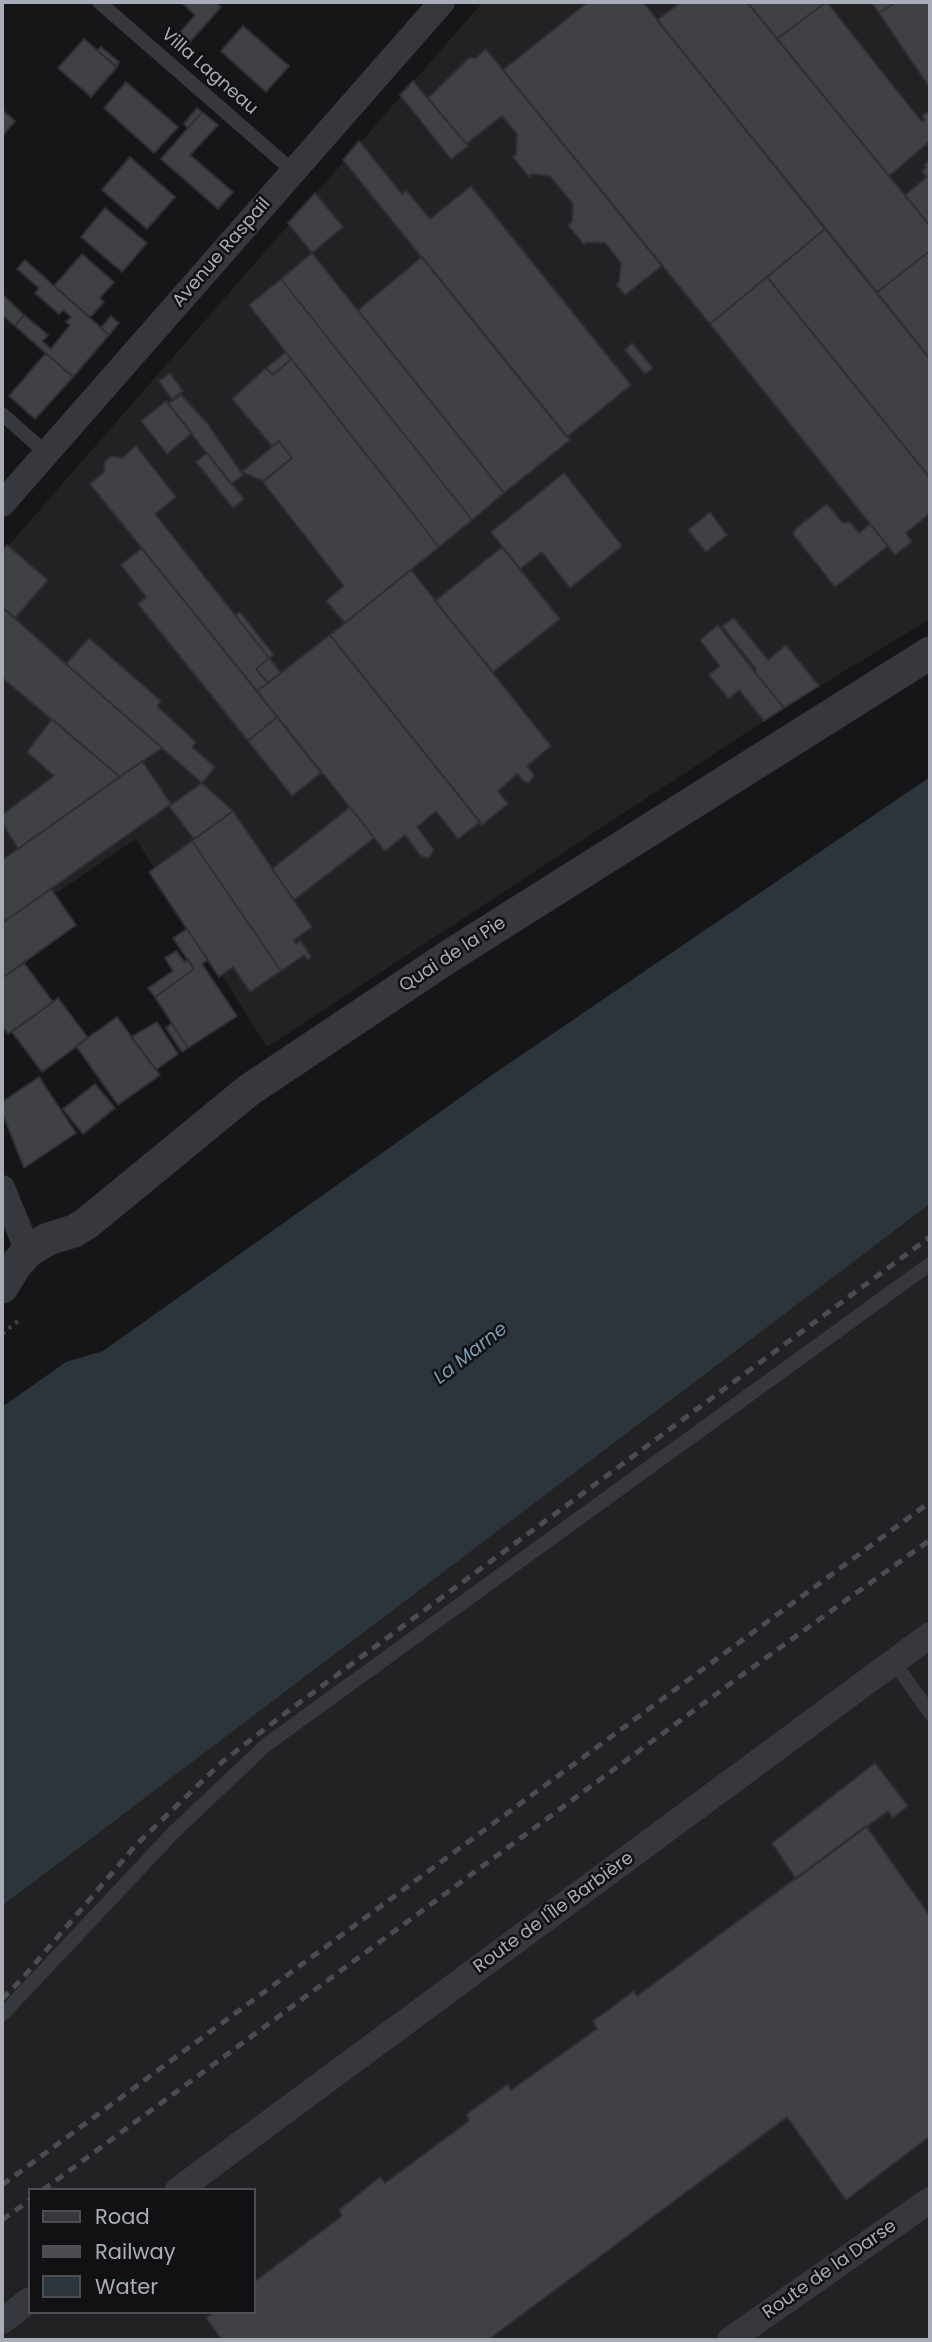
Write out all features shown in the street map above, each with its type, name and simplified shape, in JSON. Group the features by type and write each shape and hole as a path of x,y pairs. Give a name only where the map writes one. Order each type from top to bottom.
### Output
{"street":[{"name":"Avenue Raspail","path":"2,504 442,2"},
{"name":"Quai de la Pie","path":"2,1287 28,1251 48,1239 74,1231 87,1223 249,1090 451,955 930,653"},
{"path":"2,1188 28,1251"},
{"name":"Route de l'Île Barbière","path":"181,2188 930,1635"},
{"name":"Route de la Darse","path":"730,2340 930,2200"},
{"path":"2,2321 28,2302"}],"lane":[{"name":"Villa Lagneau","path":"99,2 293,171"},
{"path":"2,414 46,453"},
{"path":"2,2015 173,1832 266,1745 930,1264"},
{"path":"894,1662 930,1713"}],"path":[{"path":"2,1334 19,1320"}],"shaded area":[{"path":"483,2 930,2 930,619 784,708 267,1047 136,839 2,930 2,553"},
{"path":"930,1204 930,2340 2,2340 2,1906"}],"water":[{"name":"La Marne","path":"930,777 930,1204 2,1906 2,1407 66,1362 103,1351 492,1075"}],"building":[{"path":"181,2 215,2 221,7 181,52 171,43 195,15"},
{"path":"588,2 643,2 825,229 710,324 503,70"},
{"path":"681,2 747,2 930,226 930,251 877,292 657,20"},
{"path":"747,2 826,2 777,39"},
{"path":"826,2 833,2 829,5 922,122 925,120 922,116 930,110 930,141 889,176 777,39"},
{"path":"871,2 896,2 879,13"},
{"path":"896,2 930,2 930,88 879,13"},
{"path":"243,26 289,66 266,92 221,51"},
{"path":"84,39 117,67 91,97 58,68"},
{"path":"101,47 119,62 116,67 97,50"},
{"path":"486,49 662,266 625,295 616,284 619,282 621,263 605,243 587,242 584,245 568,225 572,222 573,204 550,176 532,174 529,177 513,157 516,154 517,134 502,116 466,144 428,98 469,58 476,58"},
{"path":"413,81 468,146 451,159 400,95"},
{"path":"126,82 178,127 154,153 104,108"},
{"path":"197,108 202,112 188,128 184,124"},
{"path":"2,110 15,121 3,135 2,134"},
{"path":"202,112 218,125 190,155 233,192 218,209 161,159"},
{"path":"359,141 402,194 406,190 430,219 471,186 631,385 567,437 343,160"},
{"path":"130,157 175,197 147,229 102,190"},
{"path":"930,160 930,226 905,195 927,177 922,171"},
{"path":"315,193 343,227 312,253 288,223"},
{"path":"105,208 147,243 122,272 81,237"},
{"path":"825,229 930,359 930,478 767,277"},
{"path":"930,251 930,359 877,292"},
{"path":"312,253 504,493 472,520 281,279"},
{"path":"82,254 114,282 100,298 104,302 90,317 54,286"},
{"path":"422,257 570,440 504,493 358,310"},
{"path":"25,260 109,335 73,377 15,326 24,315 48,335 42,341 51,349 70,325 66,322 71,317 63,310 59,314 35,293 39,288 17,269"},
{"path":"767,277 930,478 930,513 906,533 912,542 895,555 710,324"},
{"path":"281,279 472,520 439,547 249,305"},
{"path":"2,294 24,315 15,326 2,315"},
{"path":"111,316 119,323 109,335 101,328"},
{"path":"632,343 653,368 645,374 625,350"},
{"path":"286,352 291,359 273,375 266,368"},
{"path":"46,353 73,377 35,419 9,396"},
{"path":"291,359 439,547 345,623 326,601 344,586 263,482 292,458 279,441 272,446 232,399 266,368 273,375"},
{"path":"170,373 183,391 172,399 159,381"},
{"path":"181,395 207,423 243,475 231,484 168,404"},
{"path":"166,401 192,433 167,454 141,421"},
{"path":"279,441 292,458 263,481 242,472"},
{"path":"136,446 176,497 155,514 269,658 256,669 268,683 257,691 90,484 104,472 105,462 111,456 122,458"},
{"path":"207,453 244,499 233,508 196,462"},
{"path":"564,473 622,546 570,588 542,552 520,569 491,532"},
{"path":"827,504 843,523 850,522 859,533 870,524 888,546 835,587 793,534 796,528"},
{"path":"710,512 727,535 706,552 688,530"},
{"path":"7,545 48,580 15,618 2,607 2,551"},
{"path":"502,547 560,619 493,672 435,601"},
{"path":"142,548 277,717 248,741 138,604 146,597 121,565"},
{"path":"411,570 551,746 527,766 534,775 530,782 525,782 517,774 498,791 508,804 482,825 330,635"},
{"path":"2,607 162,748 120,777 6,681 2,676"},
{"path":"240,612 274,655 269,658 235,615"},
{"path":"734,618 768,660 786,645 819,686 784,708 722,626"},
{"path":"718,625 784,708 764,721 739,690 729,699 709,675 720,666 700,640"},
{"path":"330,635 480,822 458,839 436,811 417,827 434,850 429,858 421,856 405,835 385,851 257,691"},
{"path":"89,638 161,701 157,706 196,742 192,747 215,767 202,783 66,664"},
{"path":"269,658 281,673 268,683 256,669"},
{"path":"277,717 321,773 292,796 248,741"},
{"path":"52,719 120,777 18,849 2,822 2,815 54,776 27,752"},
{"path":"142,761 171,804 5,921 2,917 2,860"},
{"path":"202,783 233,811 194,839 169,806"},
{"path":"350,807 374,838 294,900 272,869"},
{"path":"233,811 312,927 294,940 296,944 300,940 311,957 308,960 304,955 281,971 192,841"},
{"path":"192,841 281,971 250,992 233,967 219,977 149,872"},
{"path":"51,889 76,925 2,978 2,923"},
{"path":"187,929 208,960 202,964 237,1016 188,1048 155,997 194,969 173,938"},
{"path":"176,951 185,962 189,960 194,969 155,997 148,988 173,971 165,958"},
{"path":"24,963 53,1002 8,1034 2,1025 2,978"},
{"path":"58,998 88,1038 42,1072 12,1032"},
{"path":"117,1017 160,1075 118,1105 76,1046"},
{"path":"157,1022 178,1054 156,1070 131,1037"},
{"path":"172,1023 188,1048 182,1052 166,1028"},
{"path":"39,1077 76,1133 24,1168 2,1112 2,1102"},
{"path":"95,1084 115,1108 83,1134 63,1109"},
{"path":"875,1763 908,1806 893,1818 888,1811 796,1879 772,1843"},
{"path":"866,1826 930,1916 930,2136 846,2200 787,2117 488,2340 222,2340 206,2318 211,2314 256,2314 256,2280 342,2216 339,2210 380,2177 385,2183 469,2121 467,2114 508,2084 511,2090 597,2029 593,2021 634,1991 637,1996"}],"railway":[{"path":"2,1999 136,1845 222,1762 930,1237"},
{"path":"2,2185 930,1502"},
{"path":"46,2188 742,1675 930,1540"},
{"path":"2,2220 28,2201"}]}
